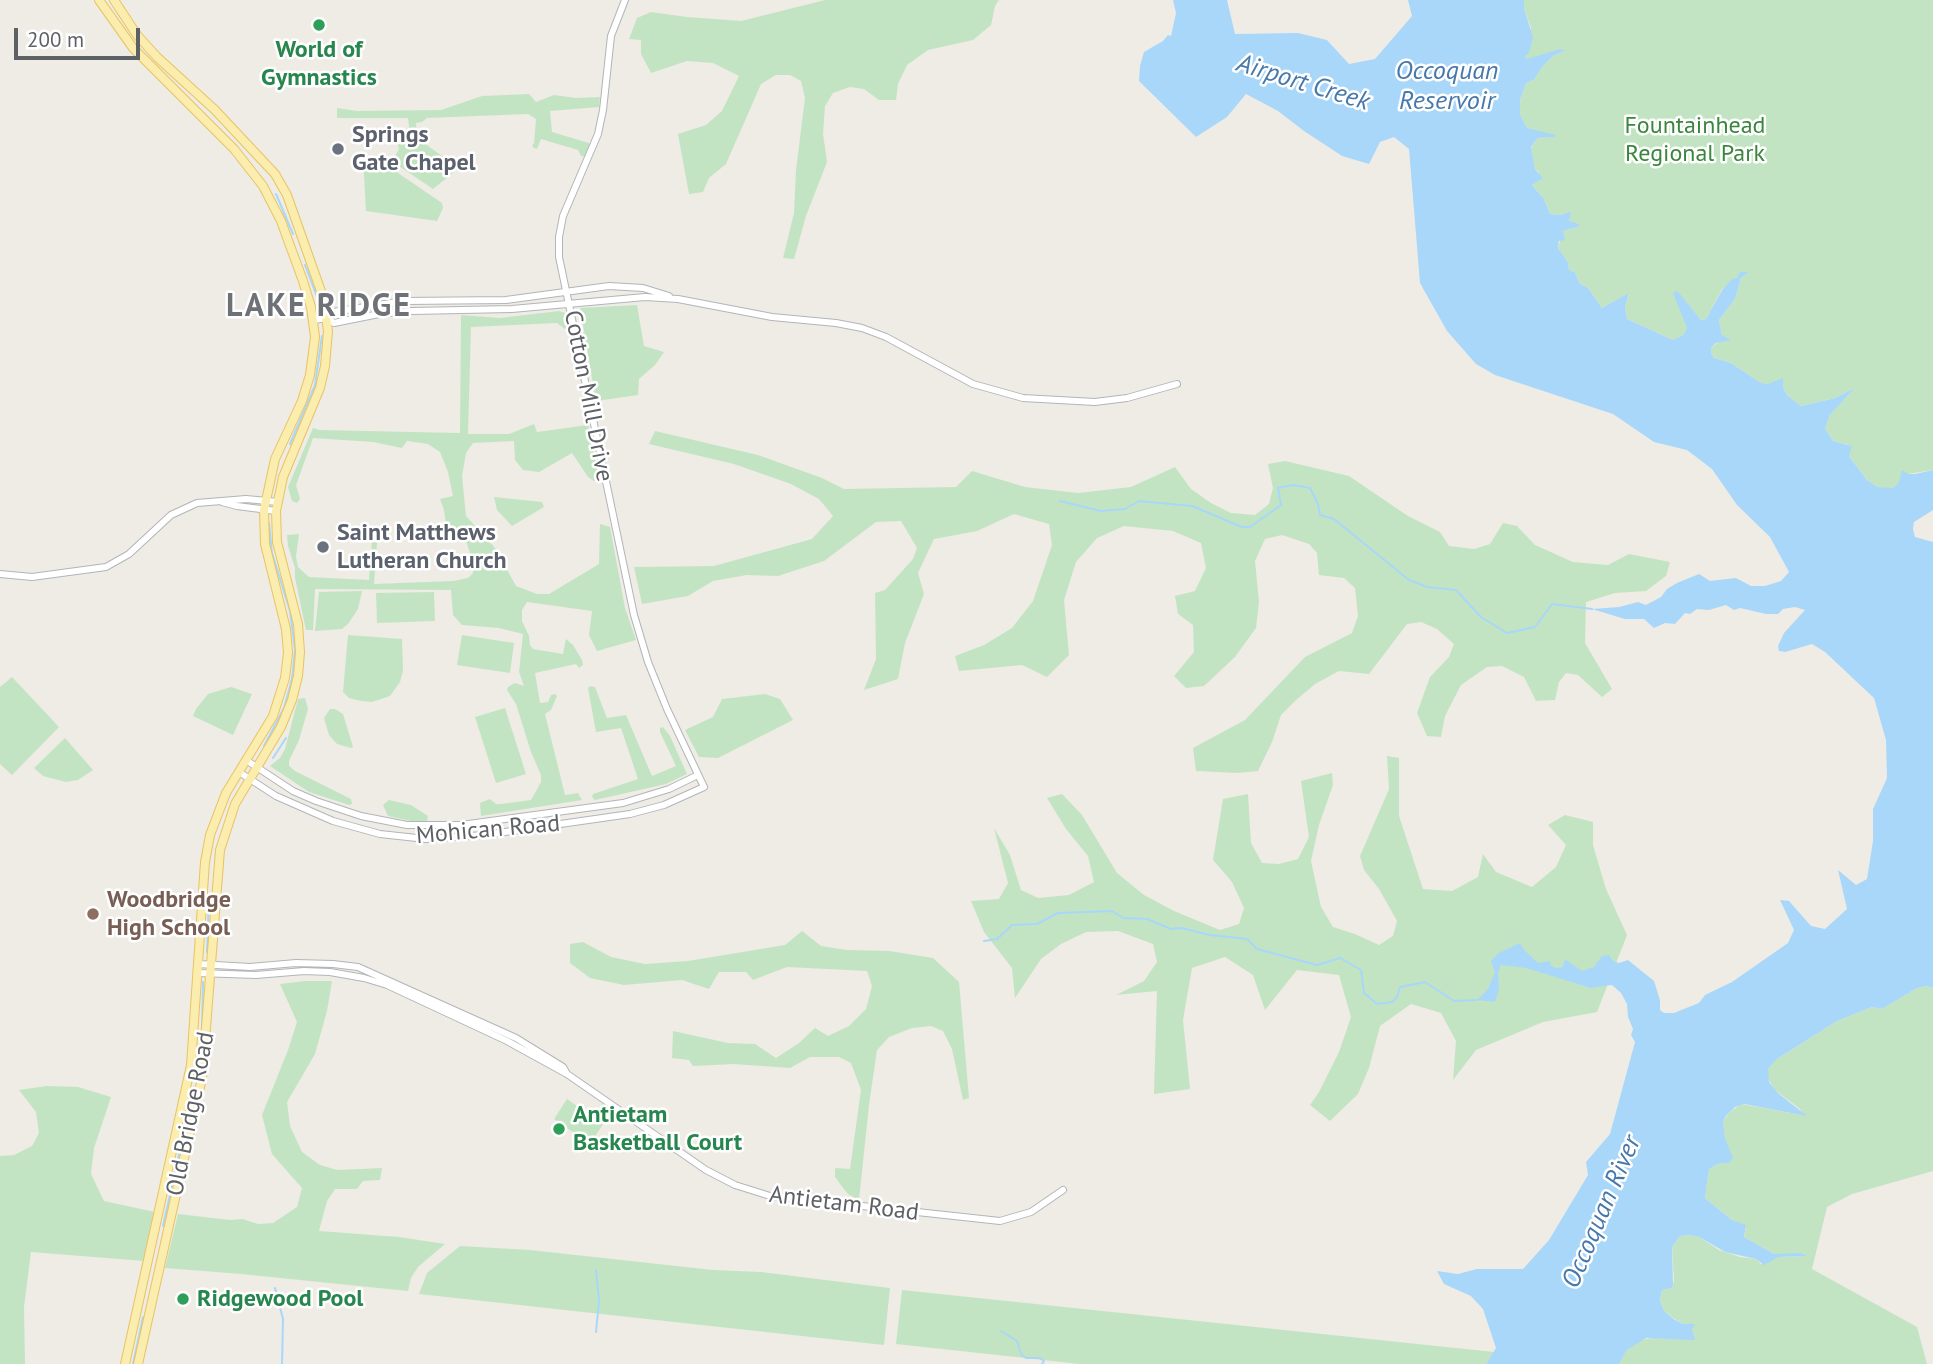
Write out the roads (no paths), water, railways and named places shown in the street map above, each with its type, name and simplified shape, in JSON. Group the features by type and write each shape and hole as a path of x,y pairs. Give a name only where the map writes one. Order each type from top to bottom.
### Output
{"main road":[{"name":"Old Bridge Road","path":"99,0 133,48 234,149 263,186 289,242 314,320 314,351 310,375 302,401 278,453 264,510 265,544 286,629 287,666 283,688 272,716 219,808 207,847 194,1038 188,1084 125,1364"},
{"name":"Old Bridge Road","path":"114,0 137,35 157,58 215,110 277,178 287,195 306,248 323,297 327,318 327,356 323,377 316,401 287,465 277,507 277,542 298,624 300,664 287,714 228,820 219,850 202,1078 138,1364"},
{"path":"263,186 277,178"}],"street":[{"name":"Cotton Mill Drive","path":"625,0 611,36 598,134 589,160 565,209 560,228 559,257 636,624 662,698 704,787"},
{"path":"314,320 327,318 333,312 404,302 526,298 609,286 630,286 678,299 772,317 862,328 886,337 973,384 1023,398 1111,401 1143,395 1177,384"},
{"path":"327,318 334,323 386,313 527,307 645,297 678,299"},
{"path":"526,298 527,307"},
{"path":"0,575 32,578 106,567 129,554 163,521 179,510 197,503 236,499 265,500 277,507"},
{"path":"220,501 264,510 277,507"},
{"name":"Mohican Road","path":"246,760 293,791 329,806 377,820 408,825 461,825 623,803 656,794 698,775"},
{"name":"Mohican Road","path":"239,772 285,801 332,821 380,834 426,839 484,835 631,814 672,802 704,787"},
{"name":"Antietam Road","path":"198,968 256,975 325,971 376,981 507,1041 567,1074 706,1170 735,1185 770,1196 1000,1221 1031,1212 1063,1190"}],"water":[{"name":"Occoquan Reservoir","path":"1173,0 1227,0 1235,34 1298,33 1327,40 1349,64 1375,59 1412,16 1408,0 1524,0 1533,37 1529,53 1525,56 1527,59 1560,49 1566,50 1553,56 1534,80 1526,83 1520,100 1520,114 1527,128 1556,135 1537,139 1531,147 1535,169 1543,178 1532,185 1544,199 1550,214 1571,213 1569,221 1579,224 1578,227 1563,231 1565,240 1559,241 1558,248 1568,262 1569,270 1575,272 1579,283 1588,288 1602,308 1629,293 1625,307 1627,319 1673,340 1683,335 1687,328 1673,293 1677,291 1701,320 1706,319 1722,290 1732,279 1737,278 1740,272 1749,272 1741,278 1735,299 1719,320 1722,335 1731,340 1716,343 1711,348 1714,358 1731,363 1761,383 1768,384 1783,378 1787,395 1801,406 1835,398 1855,388 1830,415 1825,428 1833,441 1852,446 1849,456 1867,480 1877,487 1893,488 1899,482 1902,470 1915,474 1933,470 1933,510 1914,522 1913,529 1915,537 1933,542 1933,988 1917,988 1882,1009 1872,1007 1837,1021 1777,1059 1768,1069 1769,1082 1778,1093 1807,1116 1744,1104 1735,1107 1726,1116 1723,1121 1725,1138 1733,1158 1729,1163 1718,1164 1709,1169 1705,1198 1732,1220 1746,1225 1744,1237 1751,1241 1774,1254 1801,1253 1807,1256 1779,1257 1764,1265 1756,1259 1725,1252 1699,1237 1680,1236 1672,1247 1673,1285 1672,1288 1662,1290 1660,1300 1664,1311 1675,1320 1684,1324 1695,1324 1692,1330 1695,1340 1646,1338 1627,1350 1619,1364 1486,1364 1496,1348 1483,1309 1471,1296 1444,1284 1437,1271 1458,1274 1477,1269 1523,1269 1549,1240 1588,1175 1586,1162 1610,1134 1635,1042 1631,1035 1633,1029 1627,1004 1621,993 1612,985 1591,988 1526,968 1501,965 1495,1002 1477,1000 1488,989 1495,972 1491,961 1497,954 1520,943 1538,963 1550,961 1551,966 1557,968 1563,967 1565,959 1582,971 1594,967 1602,956 1609,955 1613,961 1619,963 1628,960 1654,981 1660,1010 1674,1013 1699,1003 1705,995 1732,982 1788,943 1794,930 1780,900 1789,901 1811,926 1825,929 1847,909 1838,870 1856,885 1867,879 1873,841 1873,809 1887,778 1886,740 1874,698 1825,652 1812,644 1785,652 1779,651 1778,646 1784,633 1805,610 1795,607 1783,609 1778,614 1766,614 1740,608 1734,610 1726,605 1709,610 1697,609 1690,614 1685,613 1675,624 1665,623 1654,628 1644,619 1625,619 1592,609 1638,602 1646,605 1661,597 1677,583 1699,574 1710,581 1736,578 1751,586 1765,586 1781,581 1789,572 1770,537 1737,505 1712,469 1687,450 1654,442 1613,414 1495,375 1476,364 1447,331 1420,283 1409,149 1394,137 1380,142 1369,164 1342,156 1278,111 1246,94 1227,117 1196,137 1139,81 1144,52 1168,35 1171,36 1176,13"}],"waterway":[{"path":"276,194 293,234"},
{"path":"305,265 319,302"},
{"path":"290,444 315,385 322,336"},
{"path":"1060,501 1101,511 1125,509 1139,501 1192,506 1242,527 1250,527 1281,505 1278,488 1293,485 1310,488 1320,515 1334,519 1409,580 1427,587 1456,590 1481,617 1507,633 1535,627 1552,604 1592,609"},
{"path":"264,746 284,708 292,679 295,650 290,611 272,553 269,523"},
{"path":"273,758 286,738"},
{"path":"207,952 209,898"},
{"path":"984,941 997,939 1012,925 1037,924 1058,913 1112,911 1123,918 1147,919 1171,929 1181,928 1210,935 1247,939 1257,949 1317,965 1340,958 1361,970 1364,993 1377,1004 1392,1002 1400,987 1425,982 1454,1001 1477,1000"},
{"path":"202,1030 203,982"},
{"path":"198,1073 200,1049"},
{"path":"163,1226 191,1101"},
{"path":"596,1270 599,1301 596,1332"},
{"path":"275,1288 283,1319 282,1364"},
{"path":"133,1364 143,1317"},
{"path":"1001,1331 1017,1341 1021,1354 1026,1358 1040,1358 1044,1361 1042,1364"}],"place":[{"name":"World of Gymnastics","path":"319,25"},
{"name":"Springs Gate Chapel","path":"338,149"},
{"name":"Saint Matthews Lutheran Church","path":"323,547"},
{"name":"Woodbridge High School","path":"93,914"},
{"name":"Antietam Basketball Court","path":"559,1129"},
{"name":"Ridgewood Pool","path":"183,1299"}],"district":[{"name":"LAKE RIDGE","path":"319,307"}],"water label":[{"name":"Airport Creek","path":"1303,83"},
{"name":"Occoquan River","path":"1602,1212"}],"park label":[{"name":"Fountainhead Regional Park","path":"1695,140"}]}
